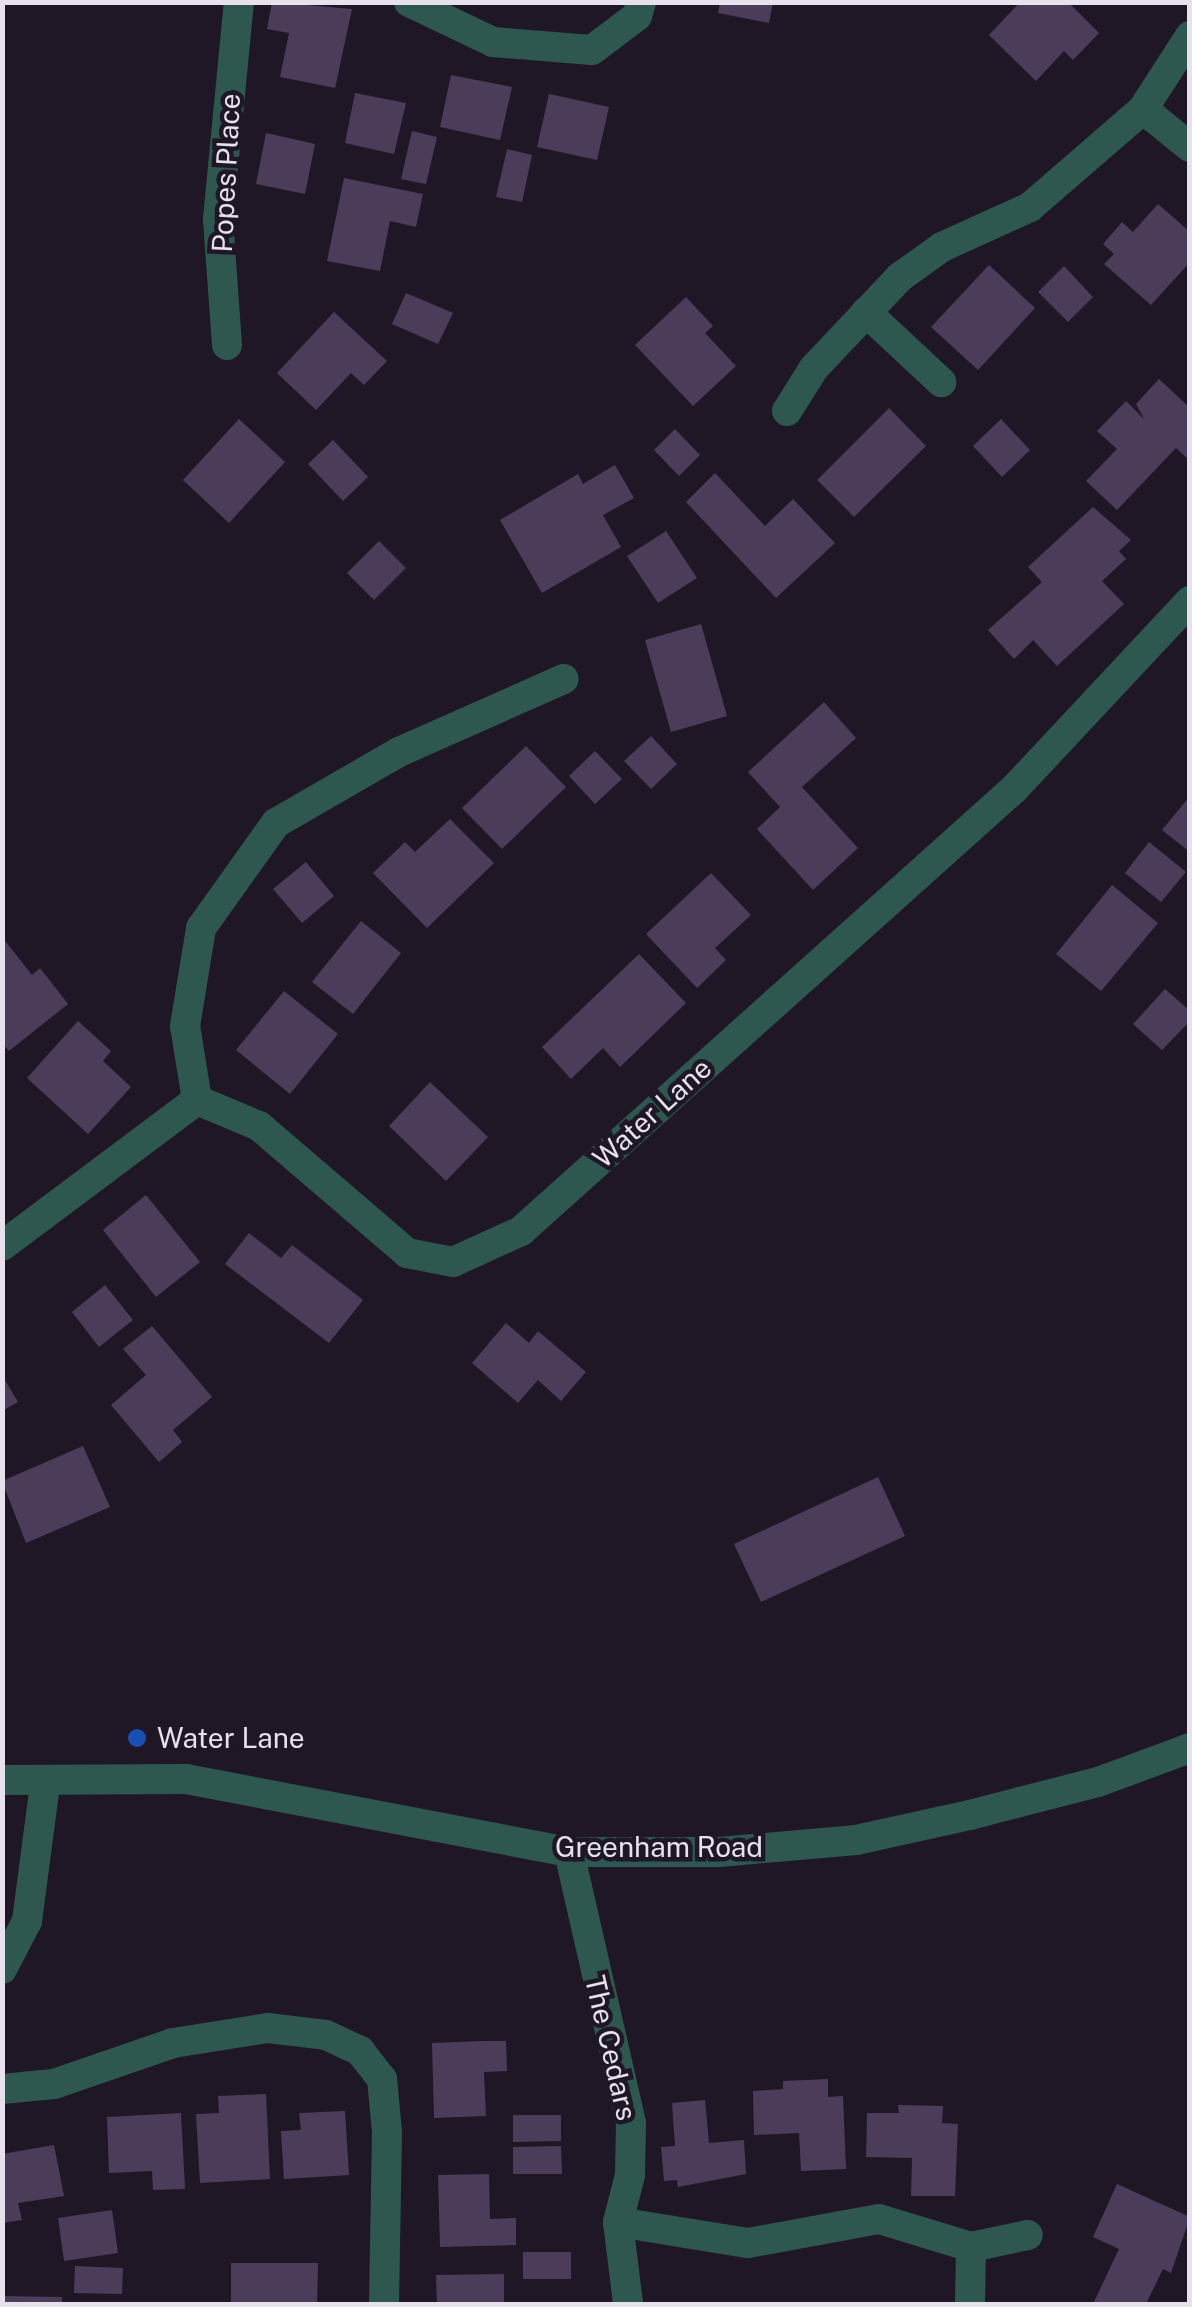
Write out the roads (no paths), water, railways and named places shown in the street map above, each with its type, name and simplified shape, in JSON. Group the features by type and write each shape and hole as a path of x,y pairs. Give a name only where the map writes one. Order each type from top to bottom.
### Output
{"street":[{"name":"Popes Place","path":"226,345 218,219 239,2"},
{"path":"408,2 493,42 592,50 637,16 641,2"},
{"path":"788,412 814,368 866,312 942,247 1030,207 1143,109 1190,36"},
{"path":"1143,109 1190,148"},
{"path":"866,312 941,382"},
{"name":"Water Lane","path":"197,1100 258,1126 407,1253 453,1262 521,1231 1015,788 1190,601"},
{"path":"2,1246 197,1100 185,1026 201,928 276,823 399,752 564,679"},
{"name":"Greenham Road","path":"2,1780 45,1784 186,1779 569,1852 719,1852 856,1840 1098,1782 1190,1748"},
{"path":"2,1969 28,1921 45,1784"},
{"name":"The Cedars","path":"569,1852 631,2123 630,2174 618,2222 628,2304"},
{"path":"2,2088 54,2084 173,2043 268,2028 326,2035 360,2051 382,2079 384,2304"},
{"path":"618,2222 748,2243 879,2219 971,2246 1028,2235"},
{"path":"970,2304 971,2246"}],"place":[{"name":"Water Lane","path":"137,1738"}]}
